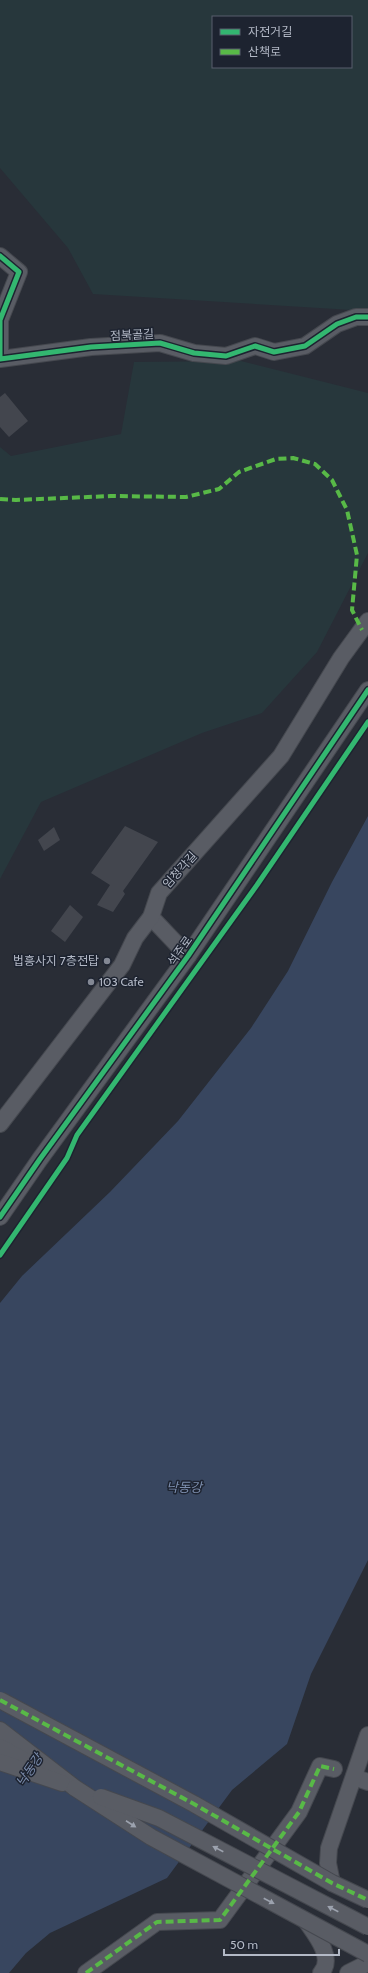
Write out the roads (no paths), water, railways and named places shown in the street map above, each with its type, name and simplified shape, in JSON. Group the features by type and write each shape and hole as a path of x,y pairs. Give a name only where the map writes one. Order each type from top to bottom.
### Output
{"street":[{"name":"점북골길","path":"0,256 19,272 0,320 0,359 91,347 160,343 194,353 226,356 255,346 274,352 305,346 337,324 356,318 368,317"},
{"name":"임청각길","path":"0,1124 122,965 135,938 150,917 159,893 281,756 341,658 368,621"},
{"name":"석주로","path":"0,1217 40,1159 188,956 368,690"},
{"path":"150,917 188,956"},
{"path":"0,1700 194,1804 332,1883 368,1900"},
{"path":"0,1730 75,1788"},
{"path":"332,1883 328,1863 328,1848 361,1779 368,1735"},
{"path":"0,1747 75,1788 151,1837 368,1954"},
{"path":"0,1762 159,1818 368,1927"},
{"path":"86,1973 157,1922 220,1920 299,1812 320,1766 334,1769"},
{"path":"306,1921 319,1939 325,1954 324,1970 321,1973"},
{"path":"348,1973 368,1963"}],"water":[{"name":"낙동강","path":"368,816 368,1560 311,1674 287,1744 232,1790 167,1878 50,1933 26,1953 9,1973 0,1973 0,1303 22,1276 110,1192 178,1121 251,1028 288,971 332,882"}],"place":[{"name":"법흥사지 7층전탑","path":"107,961"},
{"name":"103 Cafe","path":"91,982"}]}
